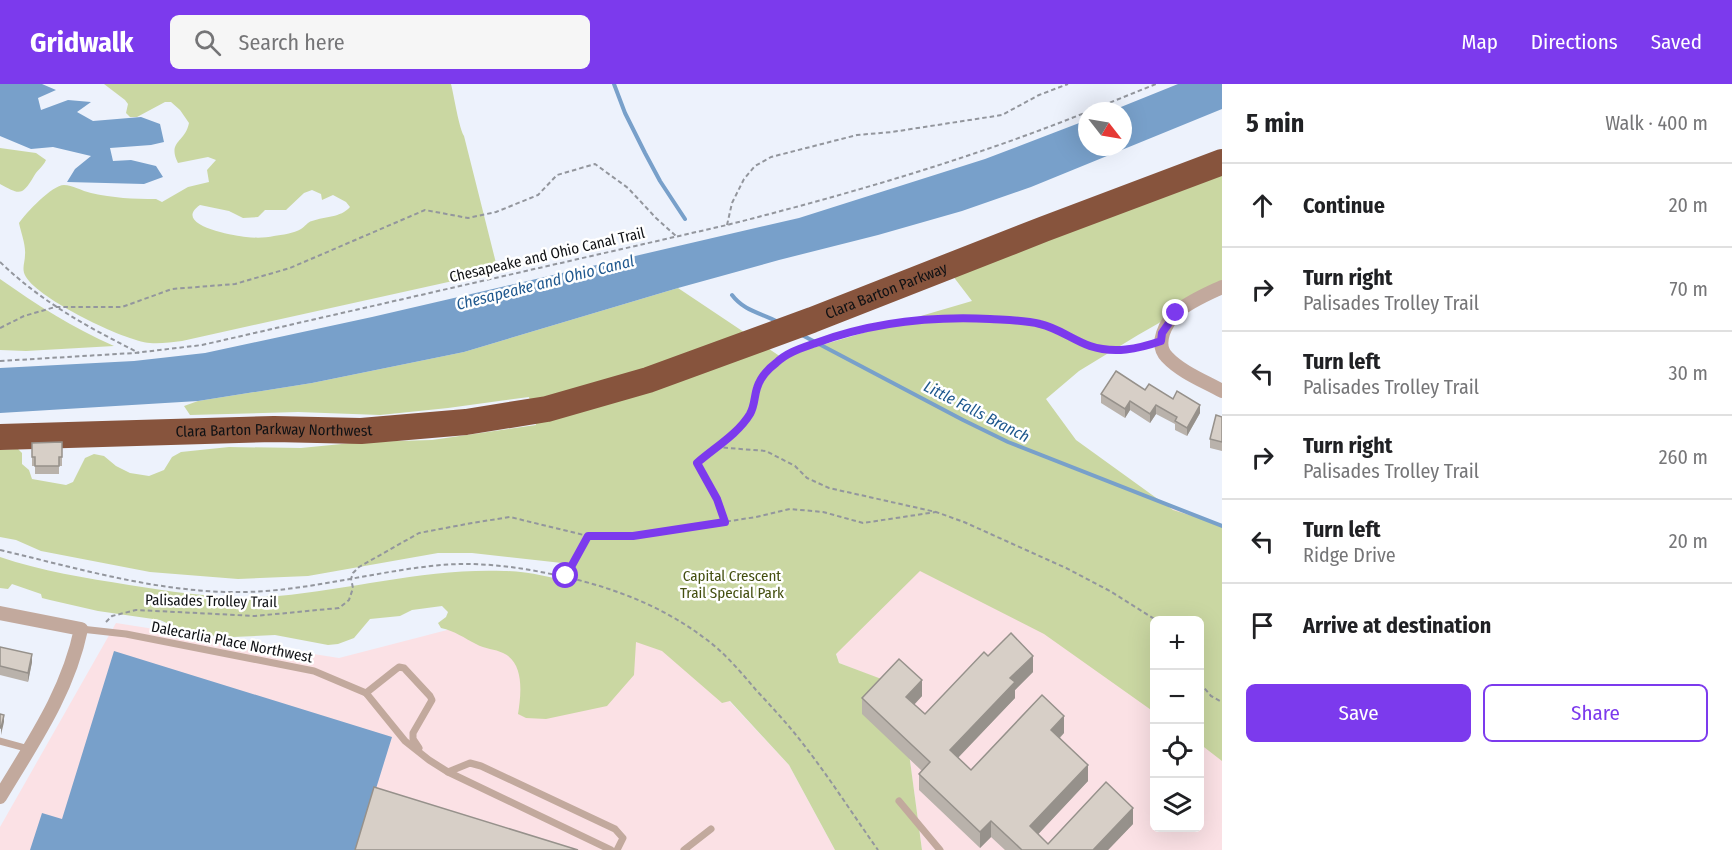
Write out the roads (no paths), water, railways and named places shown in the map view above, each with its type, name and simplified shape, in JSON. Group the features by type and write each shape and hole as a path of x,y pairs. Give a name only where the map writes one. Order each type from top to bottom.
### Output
{"highway":[{"name":"Clara Barton Parkway","path":"547,409 648,380 812,320 1222,162"},
{"name":"Clara Barton Parkway Northwest","path":"0,437 274,429 361,431 466,422 547,409"}],"street":[{"path":"1222,287 1176,313 1162,333 1161,341 1166,356 1179,367 1222,391"},
{"path":"0,613 81,629 74,659 62,691 0,797"}],"lane":[{"name":"Dalecarlia Place Northwest","path":"81,629 126,634 314,671 366,693 405,741 448,772 611,850"},
{"path":"366,693 399,667 404,668 430,696 432,700 430,705 413,733 413,739 424,756"},
{"path":"0,741 29,748"},
{"path":"448,772 471,763 481,766 615,829 623,838 617,850"},
{"path":"900,801 940,850"},
{"path":"684,850 711,829"}],"water":[{"path":"0,84 42,84 56,90 38,98 41,110 68,100 91,102 77,112 93,121 141,117 160,124 164,142 110,148 113,161 131,160 156,166 163,177 144,184 67,182 75,169 91,156 53,147 31,149 0,136"},
{"path":"1178,84 1222,84 1222,109 1132,146 1132,103"},
{"name":"Chesapeake and Ohio Canal","path":"1078,123 1078,156 1107,156 1031,187 962,211 678,288 464,352 312,383 198,401 0,413 0,368 134,361 205,353 372,317 799,218 985,159"},
{"path":"114,651 392,737 357,850 30,850 42,813 62,819"}],"waterway":[{"name":"Little Falls Branch","path":"614,84 625,113 645,153 685,219"},
{"name":"Little Falls Branch","path":"732,295 747,308 778,322"},
{"name":"Little Falls Branch","path":"800,334 1008,442 1222,526"}],"park label":[{"name":"Capital Crescent Trail Special Park","path":"732,584"}]}
